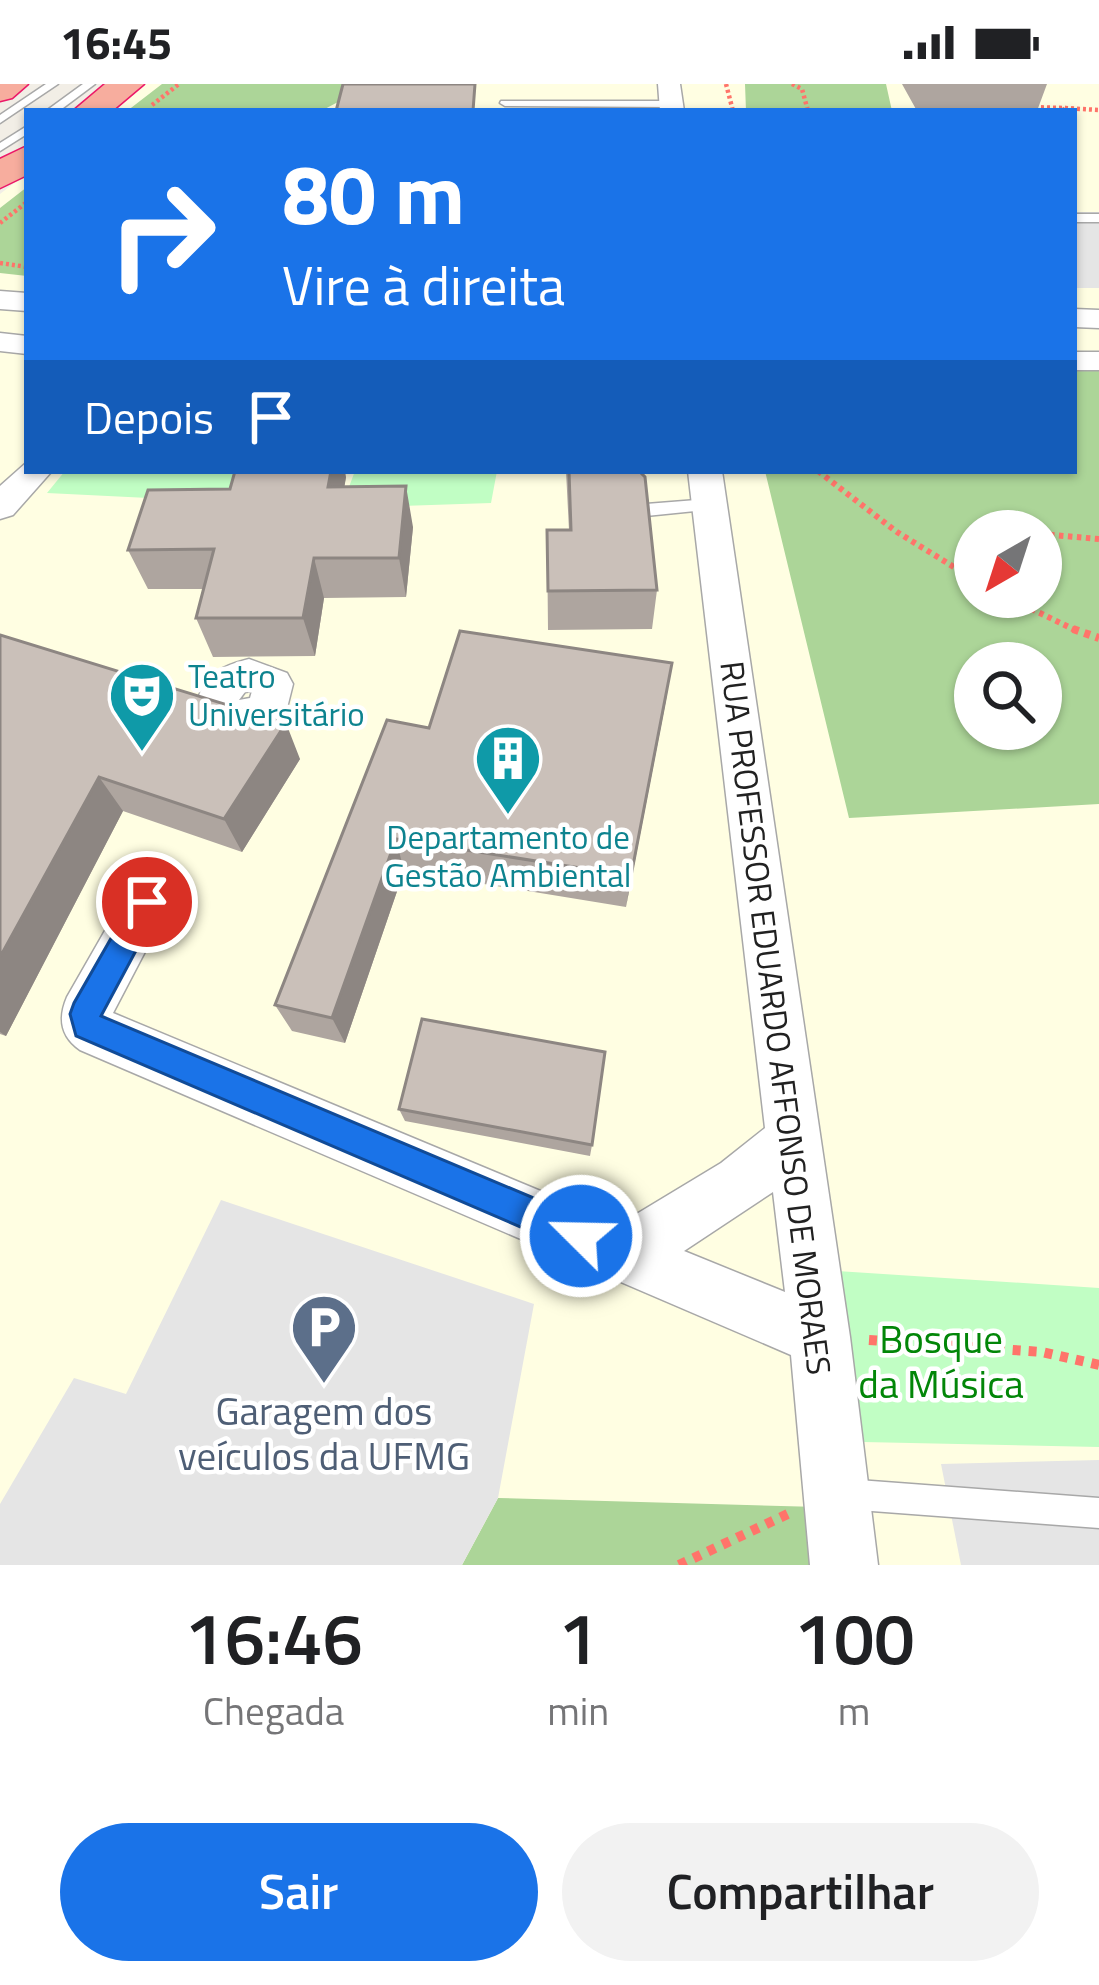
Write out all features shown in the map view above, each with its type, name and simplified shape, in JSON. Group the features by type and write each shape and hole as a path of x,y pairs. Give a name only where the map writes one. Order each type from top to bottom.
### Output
{"highway":[{"path":"0,92 11,84"},
{"path":"94,108 127,84"}],"street":[{"path":"0,507 32,474"},
{"name":"RUA PROFESSOR EDUARDO AFFONSO DE MORAES","path":"707,488 820,1336 844,1565"},
{"path":"147,902 85,1014 87,1025 820,1336"},
{"path":"625,1254 741,1183 794,1139"}],"lane":[{"path":"0,120 53,84"},
{"path":"56,108 90,84"},
{"path":"505,103 581,107 671,100"},
{"path":"646,510 707,488"},
{"path":"833,1493 1099,1513"}],"path":[{"path":"150,108 179,84"},
{"path":"792,84 802,89 807,108"},
{"path":"1018,95 1026,108"},
{"path":"0,223 24,204"},
{"path":"822,474 897,532 954,567"},
{"path":"1062,536 1099,539"},
{"path":"1054,618 1099,638"},
{"path":"820,1336 1042,1352 1099,1365"},
{"path":"679,1565 833,1493"}],"shaded area":[{"path":"145,84 1099,84 1099,1565 0,1565 0,194 24,175 24,474 1077,474 1077,108 113,108"},
{"path":"1077,212 1099,212 1099,288 1077,288"},
{"name":"Garagem dos veículos da UFMG","path":"221,1200 534,1304 498,1498 462,1565 0,1565 0,1504 74,1378 126,1394"},
{"path":"1099,1460 1099,1565 961,1565 941,1464"}],"green space":[{"path":"162,84 372,84 327,108 131,108"},
{"path":"745,84 886,84 891,108 746,108"},
{"path":"24,189 24,276 0,273 0,208"},
{"path":"1077,368 1099,368 1099,804 849,818 766,474 1077,474"},
{"path":"63,474 249,474 250,503 47,493"},
{"path":"354,474 496,474 491,503 341,508"},
{"name":"Bosque da Música","path":"837,1271 1099,1288 1099,1447 863,1442"},
{"path":"498,1498 819,1507 827,1565 462,1565"}],"building":[{"path":"343,84 475,84 473,108 337,108"},
{"path":"234,474 330,474 328,487 406,486 399,558 314,558 303,618 196,618 214,549 128,550 148,490 230,489"},
{"path":"569,474 642,474 657,590 548,591 547,530 571,530"},
{"name":"Departamento de Gestão Ambiental","path":"460,631 672,663 631,876 396,839 332,1018 275,1005 387,720 429,728"},
{"path":"0,635 286,723 224,819 99,777 0,957"},
{"path":"422,1019 605,1052 592,1145 399,1109"}],"place":[{"name":"Teatro Universitário","path":"142,754"},
{"name":"Departamento de Gestão Ambiental","path":"508,817"},
{"name":"Garagem dos veículos da UFMG","path":"324,1386"}],"route":[{"path":"147,902 85,1014 87,1025 581,1236"}]}
